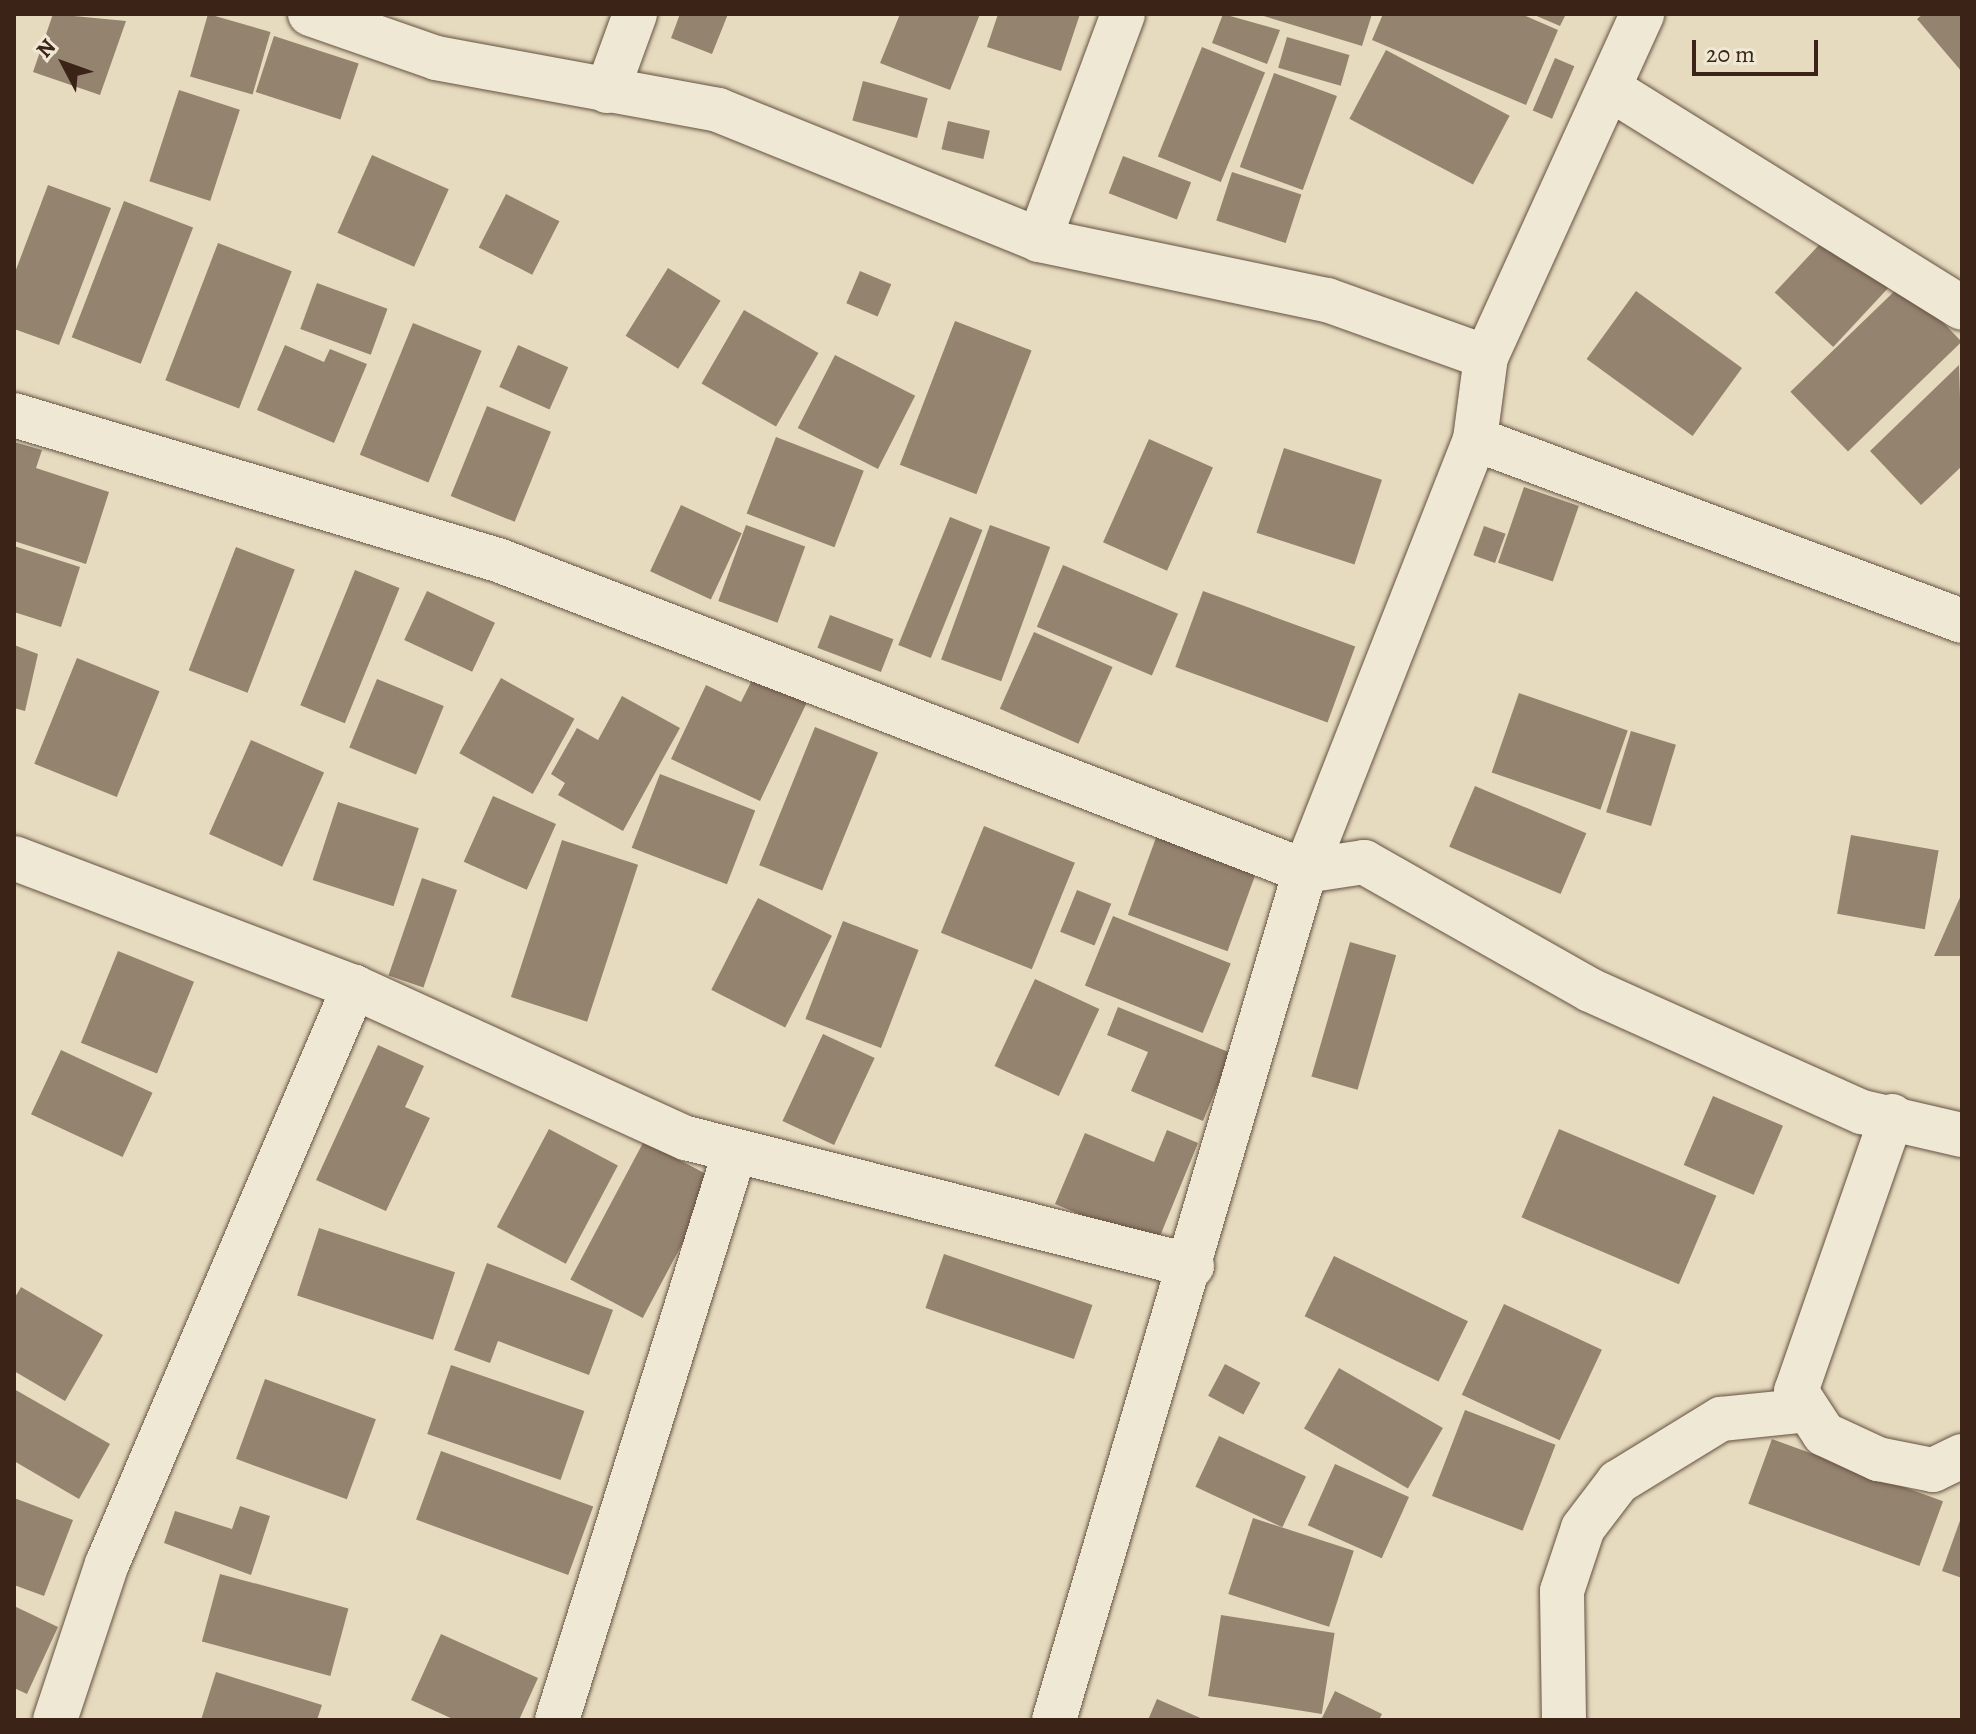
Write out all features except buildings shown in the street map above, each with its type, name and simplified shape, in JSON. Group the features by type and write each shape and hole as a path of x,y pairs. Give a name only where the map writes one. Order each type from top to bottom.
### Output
{"street":[{"path":"310,14 436,58 718,110 1039,240 1327,300 1486,357"},
{"path":"607,91 635,14"},
{"path":"1039,240 1123,14"},
{"path":"1054,1720 1192,1266 1305,871 1475,439 1486,357 1612,90 1642,14"},
{"path":"1612,90 1962,308"},
{"path":"14,415 498,560 1305,871 1364,862 1590,990 1862,1112 1892,1116 1962,1135"},
{"path":"1475,439 1962,621"},
{"path":"14,858 354,987 629,1114 735,1151 1192,1266"},
{"path":"55,1720 107,1564 354,987"},
{"path":"1892,1116 1796,1391 1824,1434 1878,1459 1933,1470 1962,1456"},
{"path":"557,1720 735,1151"},
{"path":"1564,1720 1562,1591 1583,1528 1618,1482 1721,1419 1808,1410"}]}
